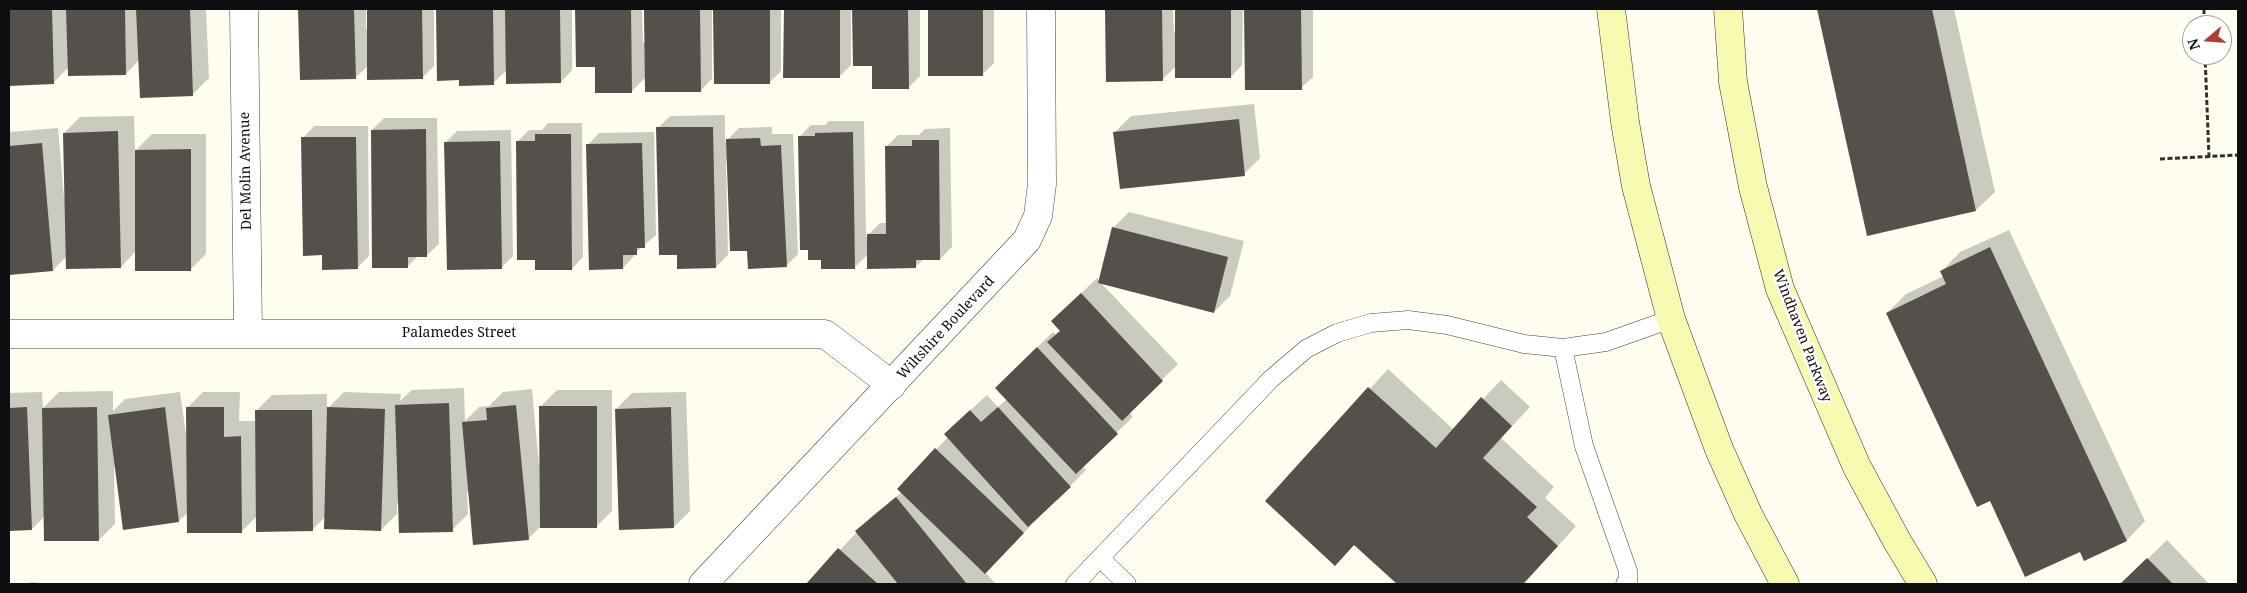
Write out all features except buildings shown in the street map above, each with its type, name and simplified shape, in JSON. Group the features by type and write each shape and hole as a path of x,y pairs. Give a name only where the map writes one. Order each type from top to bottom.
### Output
{"main road":[{"path":"1611,9 1624,122 1636,186 1671,319 1719,449 1748,514 1785,584"},
{"name":"Windhaven Parkway","path":"1728,9 1732,82 1753,186 1780,289 1817,379 1857,467 1897,541 1923,584"}],"street":[{"name":"Del Molin Avenue","path":"244,9 248,333"},
{"name":"Wiltshire Boulevard","path":"702,584 1018,251 1034,228 1041,200 1042,184 1041,9"},
{"name":"Palamedes Street","path":"9,334 825,334 892,385"}],"lane":[{"path":"1075,584 1271,379 1306,349 1336,333 1371,323 1408,320 1447,324 1524,344 1563,348 1606,342 1671,319"},
{"path":"1563,348 1584,446 1628,571 1628,582 1625,584"},
{"path":"1100,558 1127,584"}],"path":[{"path":"2206,65 2209,156"},
{"path":"2160,159 2238,155"}]}
